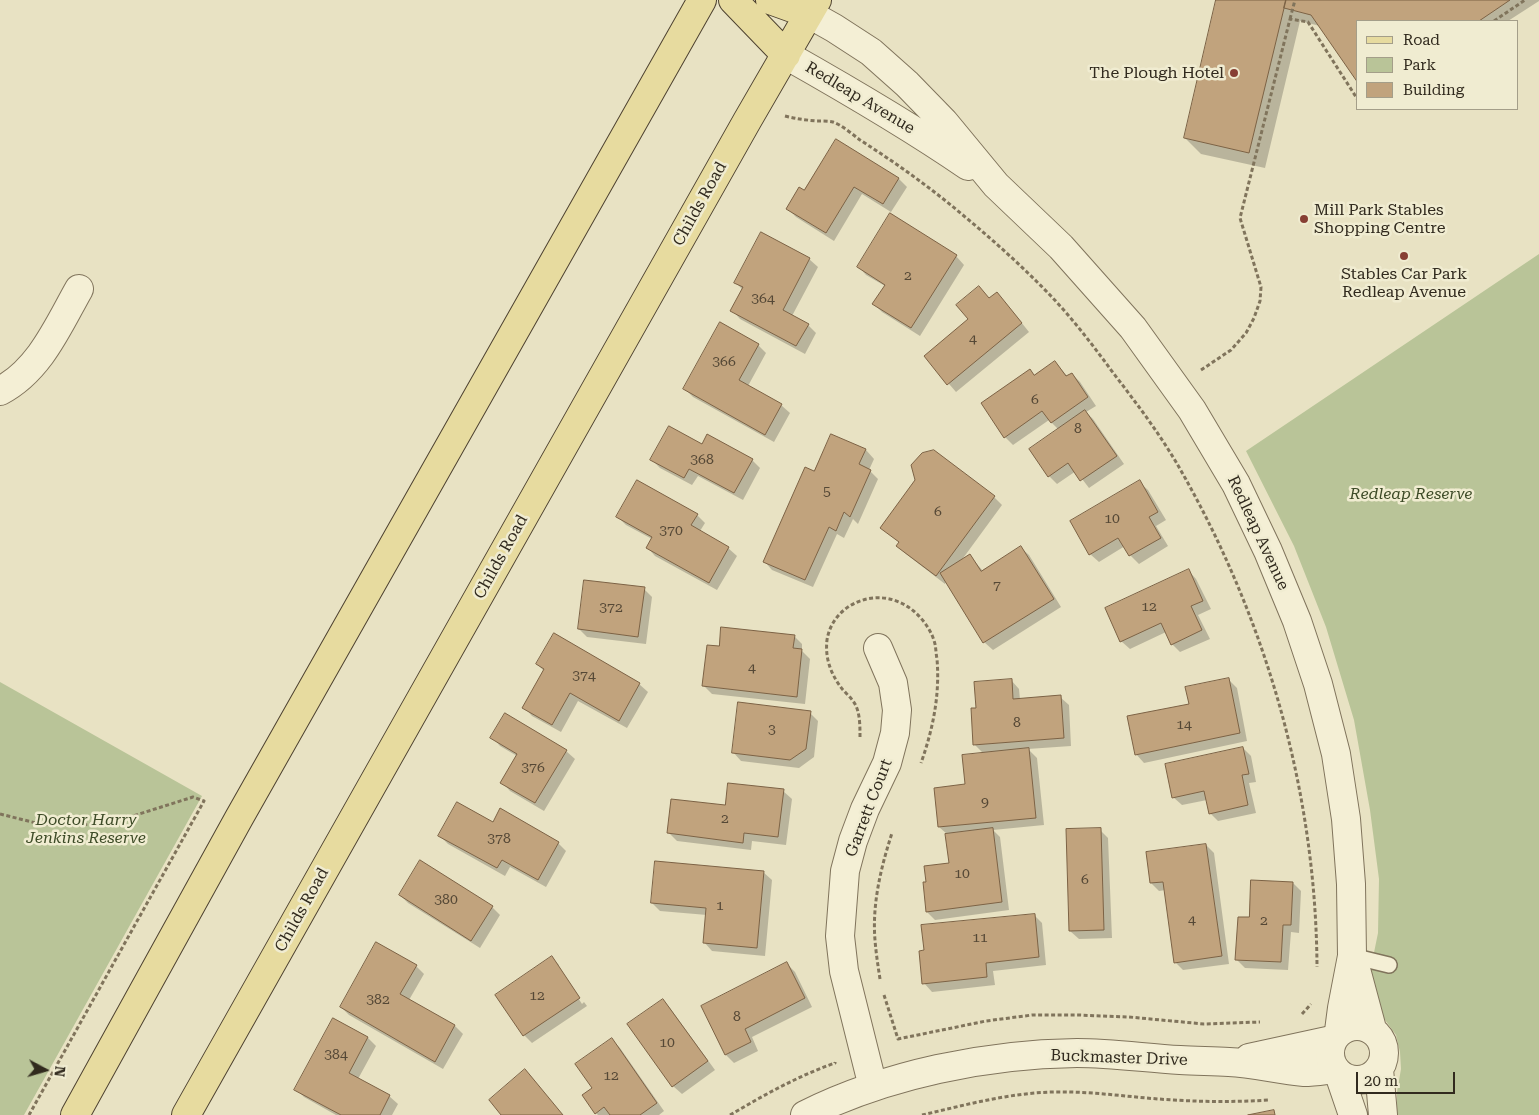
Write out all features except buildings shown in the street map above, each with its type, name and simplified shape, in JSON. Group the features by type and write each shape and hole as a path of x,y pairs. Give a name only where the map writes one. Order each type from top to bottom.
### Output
{"main road":[{"path":"75,1115 239,818 702,0"},
{"name":"Redleap Avenue","path":"733,0 786,55"},
{"name":"Redleap Avenue","path":"770,0 813,7"},
{"name":"Childs Road","path":"186,1115 813,7"}],"street":[{"name":"Redleap Avenue","path":"813,7 834,28 871,52 907,84 944,122 996,185 1061,247 1133,328 1192,410 1236,484 1268,551 1297,621 1318,684 1336,754 1346,819 1351,884 1352,956 1336,1036"},
{"name":"Redleap Avenue","path":"786,55 867,101 936,144 996,185"},
{"path":"0,391 12,385 30,370 79,288"},
{"name":"Garrett Court","path":"872,1087 844,971 840,936 845,871 851,848 865,809 887,763 895,733 897,710 893,683 878,648"},
{"name":"Redleap Avenue","path":"1352,956 1372,1029"},
{"path":"1353,1115 1329,1055 1330,1047 1336,1036 1347,1027 1356,1025 1372,1029 1379,1035 1383,1043 1383,1061 1380,1069 1383,1115"},
{"name":"Buckmaster Drive","path":"1231,1062 1336,1036"},
{"name":"Buckmaster Drive","path":"806,1115 872,1087 957,1065 1028,1055 1110,1054 1231,1062 1305,1072 1337,1072"},
{"path":"1337,1072 1347,1078 1356,1080 1365,1079 1380,1069"}],"lane":[{"path":"1352,956 1389,965"}],"path":[{"path":"1176,387 1231,350 1246,333 1260,301 1260,287 1240,218 1295,0"},
{"path":"1495,20 1525,0"},
{"path":"1290,19 1308,22 1356,97"},
{"path":"756,106 797,119 833,122 903,168 1006,251 1052,297 1090,342 1132,397 1175,461 1209,523 1232,573 1254,626 1273,682 1290,746 1302,804 1313,879 1316,970"},
{"path":"858,743 860,718 855,704 840,686 829,666 826,652 827,639 833,622 845,609 861,600 883,598 900,602 912,610 927,624 935,644 938,672 937,701 931,736 921,764"},
{"path":"0,814 40,824 79,824 117,821 194,797 204,801 28,1115"},
{"path":"881,983 875,940 876,904 882,864 892,832"},
{"path":"884,992 898,1039 986,1021 1032,1016 1129,1017 1204,1024 1262,1022"},
{"path":"1300,1016 1311,1003"},
{"path":"730,1115 773,1090 817,1069 836,1063 833,1055"},
{"path":"922,1115 1007,1097 1052,1092 1093,1093 1227,1103 1272,1100"}],"green space":[{"name":"Redleap Reserve","path":"1539,254 1539,1115 1397,1115 1397,1092 1401,1069 1400,1052 1396,1035 1377,1009 1369,977 1378,933 1379,879 1370,810 1354,720 1326,627 1294,546 1246,451"},
{"name":"Doctor Harry Jenkins Reserve","path":"0,682 202,796 24,1115 0,1115"}],"place":[{"name":"The Plough Hotel","path":"1234,73"},
{"name":"Mill Park Stables Shopping Centre","path":"1304,219"},
{"name":"Stables Car Park Redleap Avenue","path":"1404,256"}]}
